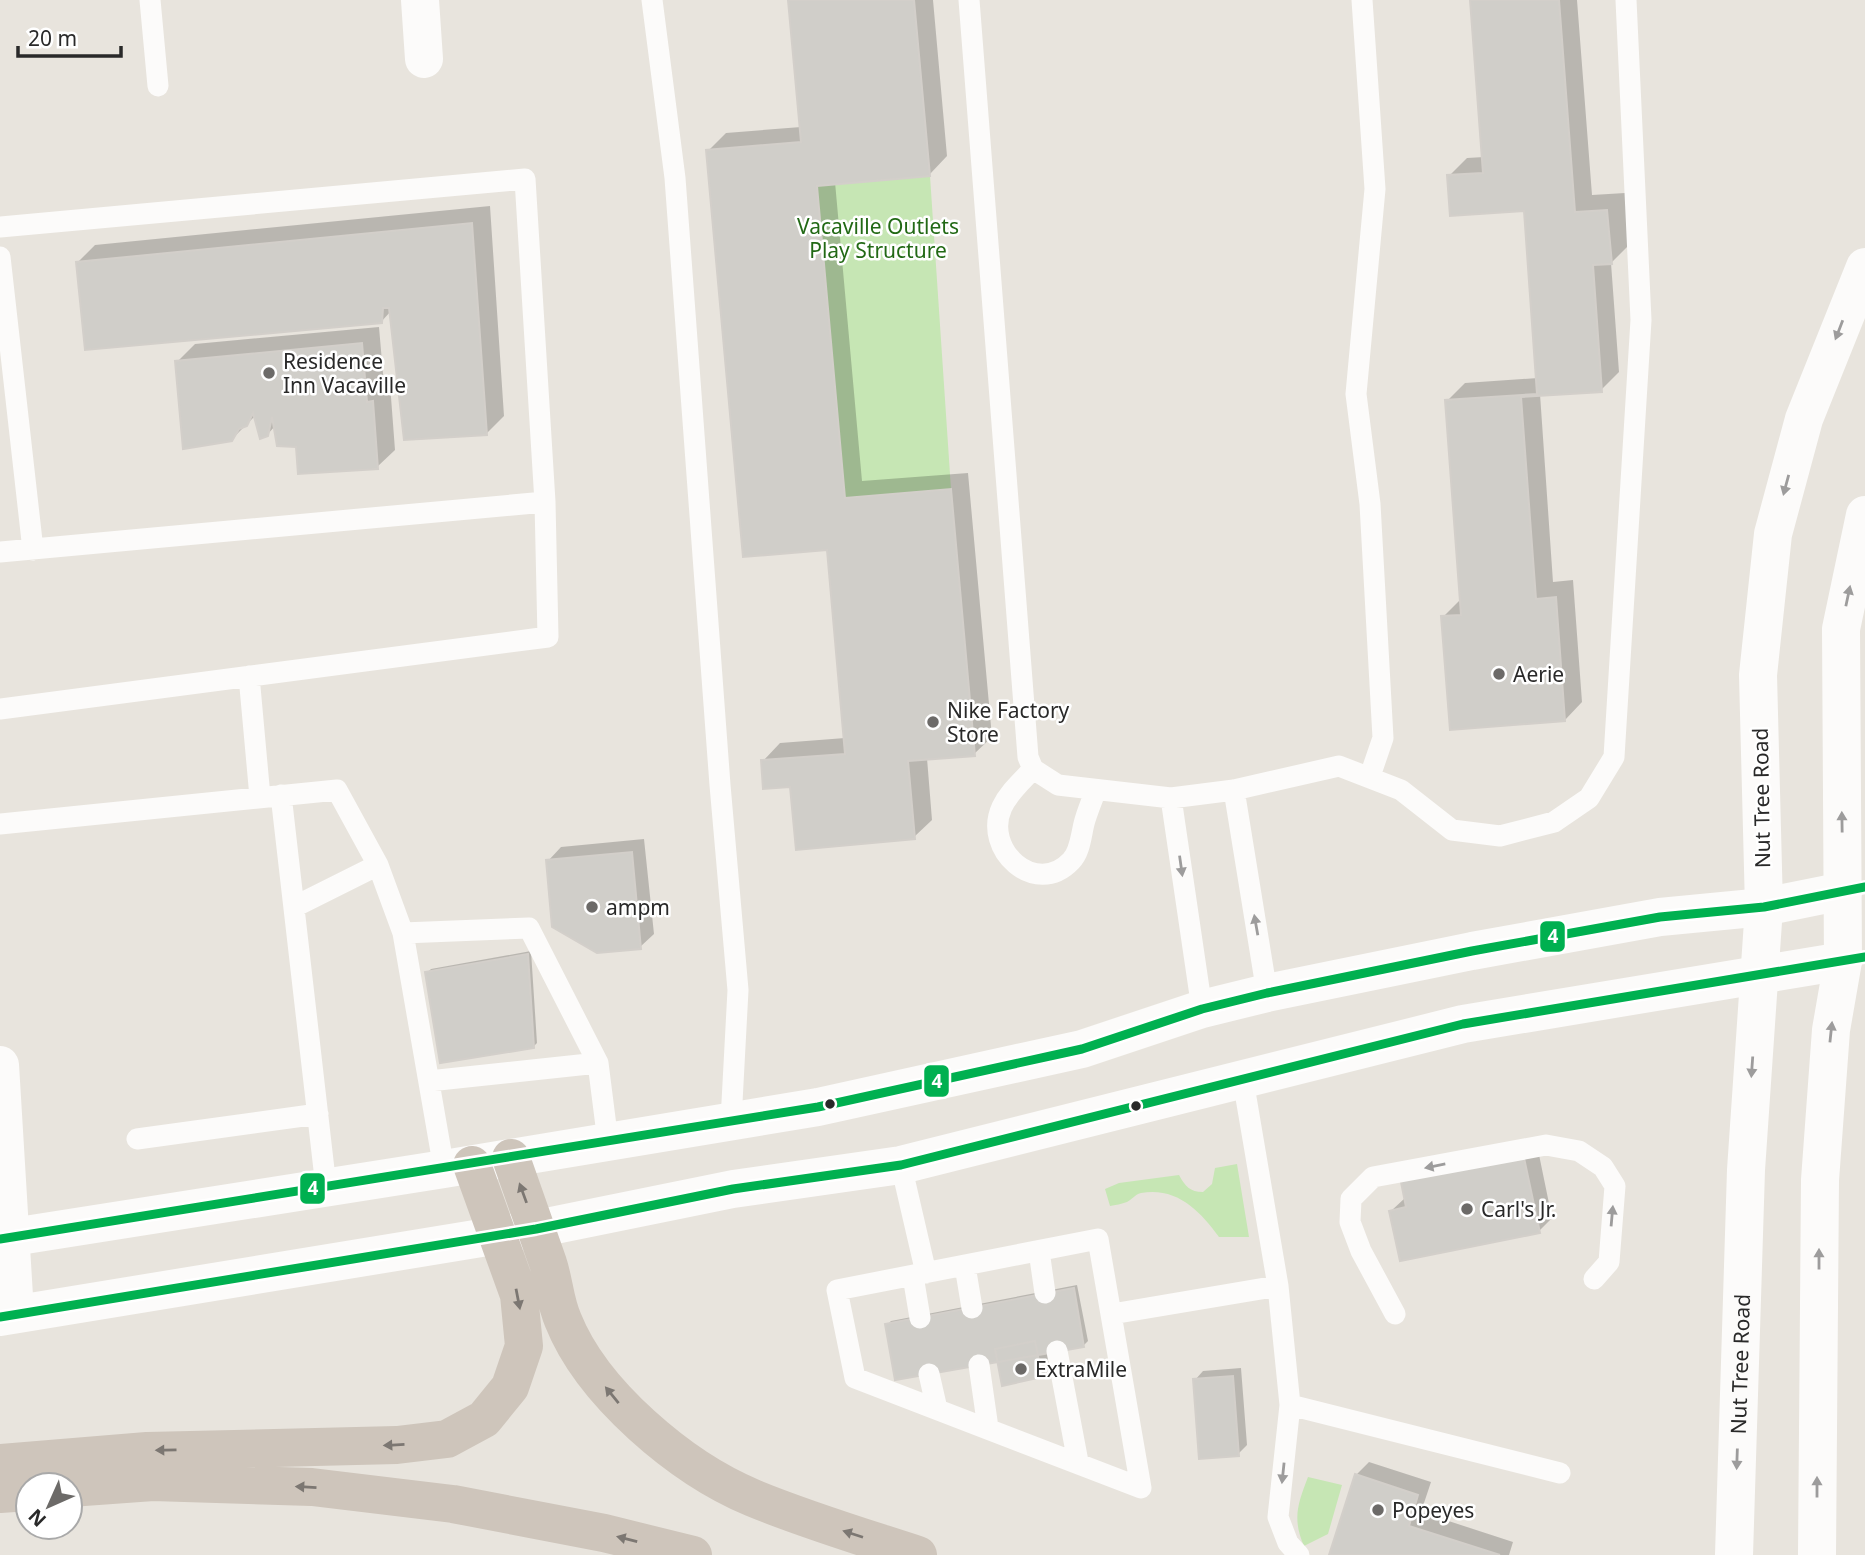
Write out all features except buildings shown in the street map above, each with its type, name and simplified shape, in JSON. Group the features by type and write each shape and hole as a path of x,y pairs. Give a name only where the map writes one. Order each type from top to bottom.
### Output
{"highway":[{"path":"511,1158 549,1266 563,1320 590,1367 619,1403 661,1442 696,1467 751,1497 918,1555"},
{"path":"0,1463 147,1451 397,1445 447,1439 484,1419 510,1387 524,1346 519,1296 496,1235 458,1167"},
{"path":"84,1487 153,1482 312,1487 453,1504 604,1533 693,1555"}],"main road":[{"path":"420,0 424,59"},
{"name":"Nut Tree Road","path":"1734,1555 1746,1170 1764,907 1758,675 1773,534 1804,419 1865,267"},
{"path":"1816,1555 1820,1180 1831,1030 1854,959 1854,889 1841,629 1865,515"},
{"path":"5,1237 458,1167 826,1105 1082,1049 1202,1009 1267,993 1472,951 1646,920 1764,907 1854,889"},
{"path":"0,1065 8,1315 536,1229 733,1189 901,1165 1463,1024 1854,959"}],"lane":[{"path":"150,0 158,86"},
{"path":"652,0 675,178 738,990 731,1121"},
{"path":"969,0 1028,757 1034,769 1058,785 1171,798 1234,790 1339,766 1401,790 1452,830 1500,836 1554,822 1589,798 1615,757 1641,320 1626,0"},
{"path":"1362,0 1375,190 1356,394 1370,504 1383,738 1370,776"},
{"path":"0,227 525,179 545,502 548,637 0,709"},
{"path":"0,257 33,550"},
{"path":"0,552 545,502"},
{"path":"249,676 294,907 326,1187"},
{"path":"1034,769 1013,790 1002,806 997,820 1000,846 1022,869 1037,874 1049,873 1071,861 1077,851 1084,821 1096,790"},
{"path":"0,824 337,790 378,865 403,933 429,1081 458,1167"},
{"path":"1234,790 1267,993"},
{"path":"1171,798 1202,1009"},
{"path":"294,907 378,865"},
{"path":"403,933 529,928 598,1063 608,1142"},
{"path":"429,1081 598,1063"},
{"path":"1244,1080 1278,1286 1290,1405 1278,1517 1288,1543 1299,1555"},
{"path":"137,1139 318,1114"},
{"path":"1395,1314 1361,1251 1350,1222 1351,1199 1373,1177 1546,1144 1579,1151 1603,1167 1615,1185 1608,1262 1594,1279"},
{"path":"901,1165 919,1275 920,1318"},
{"path":"1098,1240 1141,1488 855,1378 837,1290 965,1266 1098,1240"},
{"path":"1038,1251 1045,1293"},
{"path":"965,1266 972,1308"},
{"path":"1112,1314 1278,1286"},
{"path":"1057,1352 1078,1462"},
{"path":"979,1365 988,1428"},
{"path":"929,1374 937,1409"},
{"path":"1290,1405 1560,1473"}],"green space":[{"name":"Vacaville Outlets Play Structure","path":"930,176 951,489 845,498 817,186"},
{"path":"1237,1164 1249,1237 1219,1237 1195,1210 1176,1197 1154,1192 1141,1193 1127,1202 1110,1206 1105,1189 1119,1183 1179,1175 1188,1188 1203,1192 1212,1184 1215,1168"},
{"path":"1308,1477 1342,1485 1328,1534 1304,1546 1297,1519 1301,1495"}],"transit line":[{"name":"4","path":"0,1239 818,1107 1082,1049 1202,1009 1267,993 1472,951 1660,917 1764,907 1865,887"},
{"name":"4","path":"0,1317 536,1229 733,1189 901,1165 1463,1024 1865,957"}],"place":[{"name":"Residence Inn Vacaville","path":"269,373"},
{"name":"Aerie","path":"1499,674"},
{"name":"Nike Factory Store","path":"933,722"},
{"name":"ampm","path":"592,907"},
{"name":"Carl's Jr.","path":"1467,1209"},
{"name":"ExtraMile","path":"1021,1369"},
{"name":"Popeyes","path":"1378,1510"}]}
